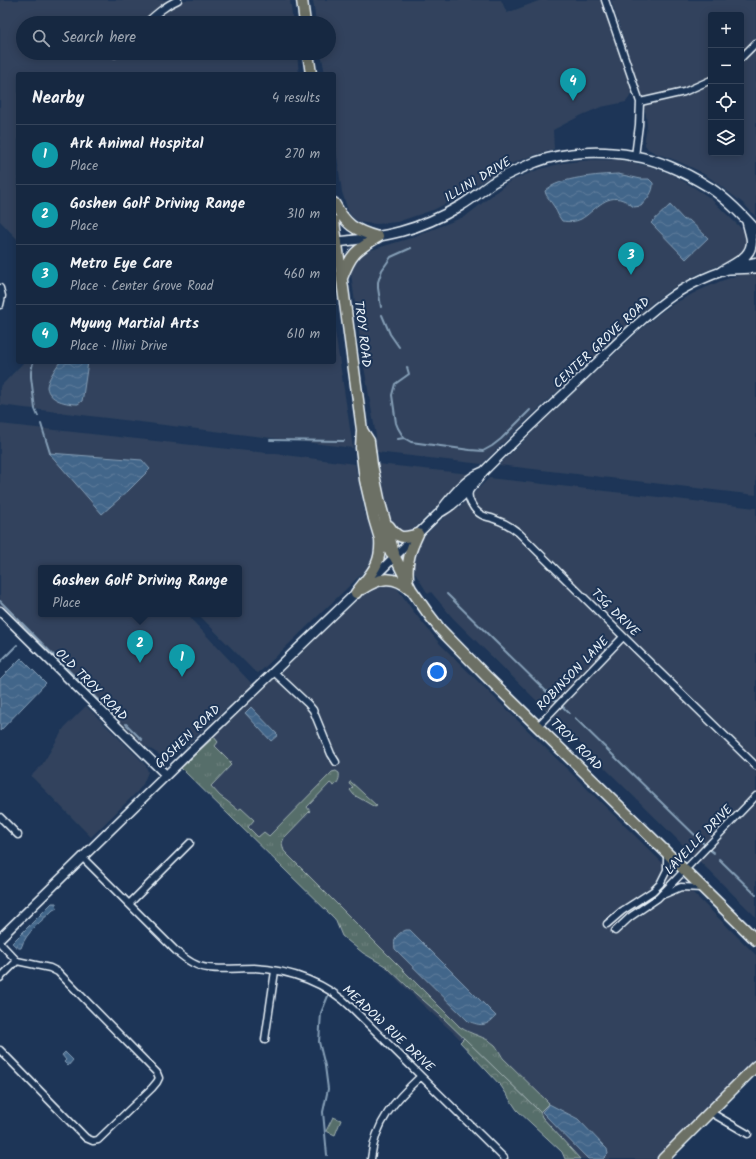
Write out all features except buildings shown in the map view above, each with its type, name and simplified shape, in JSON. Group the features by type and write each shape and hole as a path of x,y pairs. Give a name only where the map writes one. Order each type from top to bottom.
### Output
{"main road":[{"path":"302,0 304,16"},
{"path":"309,60 311,72"},
{"name":"ILLINI DRIVE","path":"337,242 378,237 408,230 438,219 478,195 493,183 536,162 560,156 598,152 635,156 682,172 721,196 756,229"},
{"path":"336,206 344,220 350,226 378,237"},
{"path":"726,270 743,259 751,249 752,238 747,220"},
{"name":"TROY ROAD","path":"336,235 362,430 361,448 365,480 380,538 395,557"},
{"path":"342,279 355,252 378,237"},
{"path":"726,270 756,268"},
{"name":"TROY ROAD","path":"362,430 369,440 372,465 380,503 395,557 408,584 440,628 486,676 756,940"},
{"path":"386,523 395,534 399,536 407,537 418,534"},
{"path":"408,584 407,564 409,555 418,534"},
{"path":"358,591 378,562 380,553 380,538"},
{"path":"358,591 379,579 385,579 398,581 414,593"},
{"path":"663,1159 756,1066"}],"street":[{"path":"154,16 171,3 178,0"},
{"path":"605,0 640,102 635,156"},
{"path":"744,55 756,43"},
{"path":"640,102 684,92 708,81"},
{"name":"CENTER GROVE ROAD","path":"438,514 448,509 477,481 483,472 658,306 691,284 726,270 756,262"},
{"path":"0,288 2,296 0,305"},
{"name":"CENTER GROVE ROAD","path":"395,557 438,514 448,501 468,481 476,474 483,472"},
{"name":"TSG DRIVE","path":"477,481 469,491 468,498 478,512 511,526 519,532 756,766"},
{"name":"GOSHEN ROAD","path":"0,938 4,931 395,557"},
{"name":"OLD TROY ROAD","path":"0,611 166,775"},
{"name":"ROBINSON LANE","path":"538,726 624,637"},
{"path":"274,672 314,710 331,754 336,762"},
{"name":"LAVELLE DRIVE","path":"615,931 658,898 756,796"},
{"path":"0,817 18,835"},
{"path":"129,904 190,843"},
{"name":"LAVELLE DRIVE","path":"607,924 622,910 653,892 660,884 667,870 667,853"},
{"name":"MEADOW RUE DRIVE","path":"82,857 176,951 194,964 208,968 255,968 291,974 322,986 338,996 354,1009 504,1158"},
{"name":"LAVELLE DRIVE","path":"658,898 681,887 702,888"},
{"path":"0,942 17,961 50,968 58,972 157,1073 159,1080 98,1140 91,1141 86,1138 0,1050"},
{"path":"0,978 17,961"},
{"path":"265,1040 275,971"},
{"path":"371,1159 374,1138 384,1117 406,1089 421,1076"},
{"path":"710,1112 748,1134"}],"shaded area":[{"path":"0,0 290,0 292,16 16,16 16,60 298,60 299,72 16,72 16,238 0,221"},
{"path":"313,0 501,0 507,13 541,0 602,0 631,94 626,102 601,107 553,130 554,149 507,166 453,200 433,210 397,222 377,224 359,222 352,217 348,211 342,192 336,151 336,72 325,72 322,60 336,60 336,16 315,16"},
{"path":"611,0 756,0 756,217 744,204 710,178 697,170 648,149 645,145 647,126 646,115"},
{"path":"591,160 621,160 652,167 673,175 710,198 746,233 749,239 748,245 735,259 696,275 671,289 652,303 517,429 482,464 376,452 376,436 362,355 350,266 361,253 411,238 466,216 510,181 540,169 563,163"},
{"path":"756,271 756,495 499,465 552,413 659,314 675,303 698,291 741,274"},
{"path":"336,338 353,448 0,405 0,387 22,364 336,364"},
{"path":"0,424 355,464 365,513 376,545 376,553 372,564 258,673 253,670 201,617 242,617 242,565 38,565 38,617 191,617 190,618 252,684 177,754 169,757 160,755 141,743 0,605"},
{"path":"378,464 470,474 413,530 408,533 402,533 394,528 381,484"},
{"path":"489,478 756,508 756,917 452,617 431,592 428,594 415,573 411,565 419,541 456,506 459,508"},
{"path":"376,584 391,584 397,588 413,611 440,644 756,955 756,1057 656,1159 577,1159 509,1092 456,1035 424,1006 182,765 371,586"},
{"path":"86,706 141,760 146,766 148,772 143,784 137,792 91,837 31,776 42,765 64,728"}],"green space":[{"path":"214,737 218,742 215,746 231,762 229,763 231,765 211,786 220,796 238,810 241,808 254,820 248,827 258,837 264,832 269,836 332,772 336,771 339,773 337,783 334,786 330,783 307,807 310,811 284,838 282,843 284,851 460,1027 495,1045 503,1058 549,1103 540,1112 439,1014 387,967 363,953 342,936 335,919 181,768"},
{"path":"350,782 377,806 375,807 354,795 350,790 353,787 349,784"},
{"path":"464,1038 540,1112 542,1117 580,1159 565,1159 562,1152 517,1110 501,1086 460,1042"},
{"path":"333,1117 341,1120 335,1135 326,1131"}],"water":[{"path":"618,174 641,179 649,179 653,183 648,198 641,206 634,207 626,201 611,199 600,204 581,219 572,222 562,221 545,191 551,186 569,180 590,176"},
{"path":"670,205 684,220 689,220 708,238 686,259 651,223"},
{"path":"59,364 88,364 82,401 78,404 69,403 59,401 51,396 47,387 48,381"},
{"path":"49,453 142,460 150,469 102,514"},
{"path":"21,658 46,683 0,731 0,679"},
{"path":"251,707 278,735 271,741 245,713"},
{"path":"52,903 56,903 57,908 30,932 21,948 14,945 12,943"},
{"path":"406,930 410,930 496,1016 492,1020 486,1024 480,1025 468,1021 395,949 394,942 396,937"},
{"path":"65,1052 73,1060 68,1066 64,1062 66,1060 62,1055"},
{"path":"549,1104 578,1119 607,1149 608,1154 603,1159 588,1159 542,1112"}],"waterway":[{"path":"381,307 378,282 382,270 391,257 411,248"},
{"path":"382,315 390,334 399,347"},
{"path":"33,364 31,377 35,409 38,416"},
{"path":"404,438 396,423 392,395 395,384 409,374 407,367"},
{"path":"398,439 404,438 411,442 483,451 501,439 530,410"},
{"path":"41,424 50,453"},
{"path":"270,440 344,441"},
{"path":"447,594 556,701"},
{"path":"0,601 100,702"},
{"path":"0,617 23,639"},
{"path":"0,662 17,645"},
{"path":"562,706 569,713"},
{"path":"575,718 704,844"},
{"path":"126,724 142,740"},
{"path":"710,850 714,853"},
{"path":"719,859 756,895"},
{"path":"327,1155 323,1112 328,1089 325,1066 319,1042 321,1013 328,996"}],"place":[{"name":"Myung Martial Arts","path":"573,101"},
{"name":"Metro Eye Care","path":"631,275"},
{"name":"Goshen Golf Driving Range","path":"140,663"},
{"name":"Ark Animal Hospital","path":"182,677"}]}
